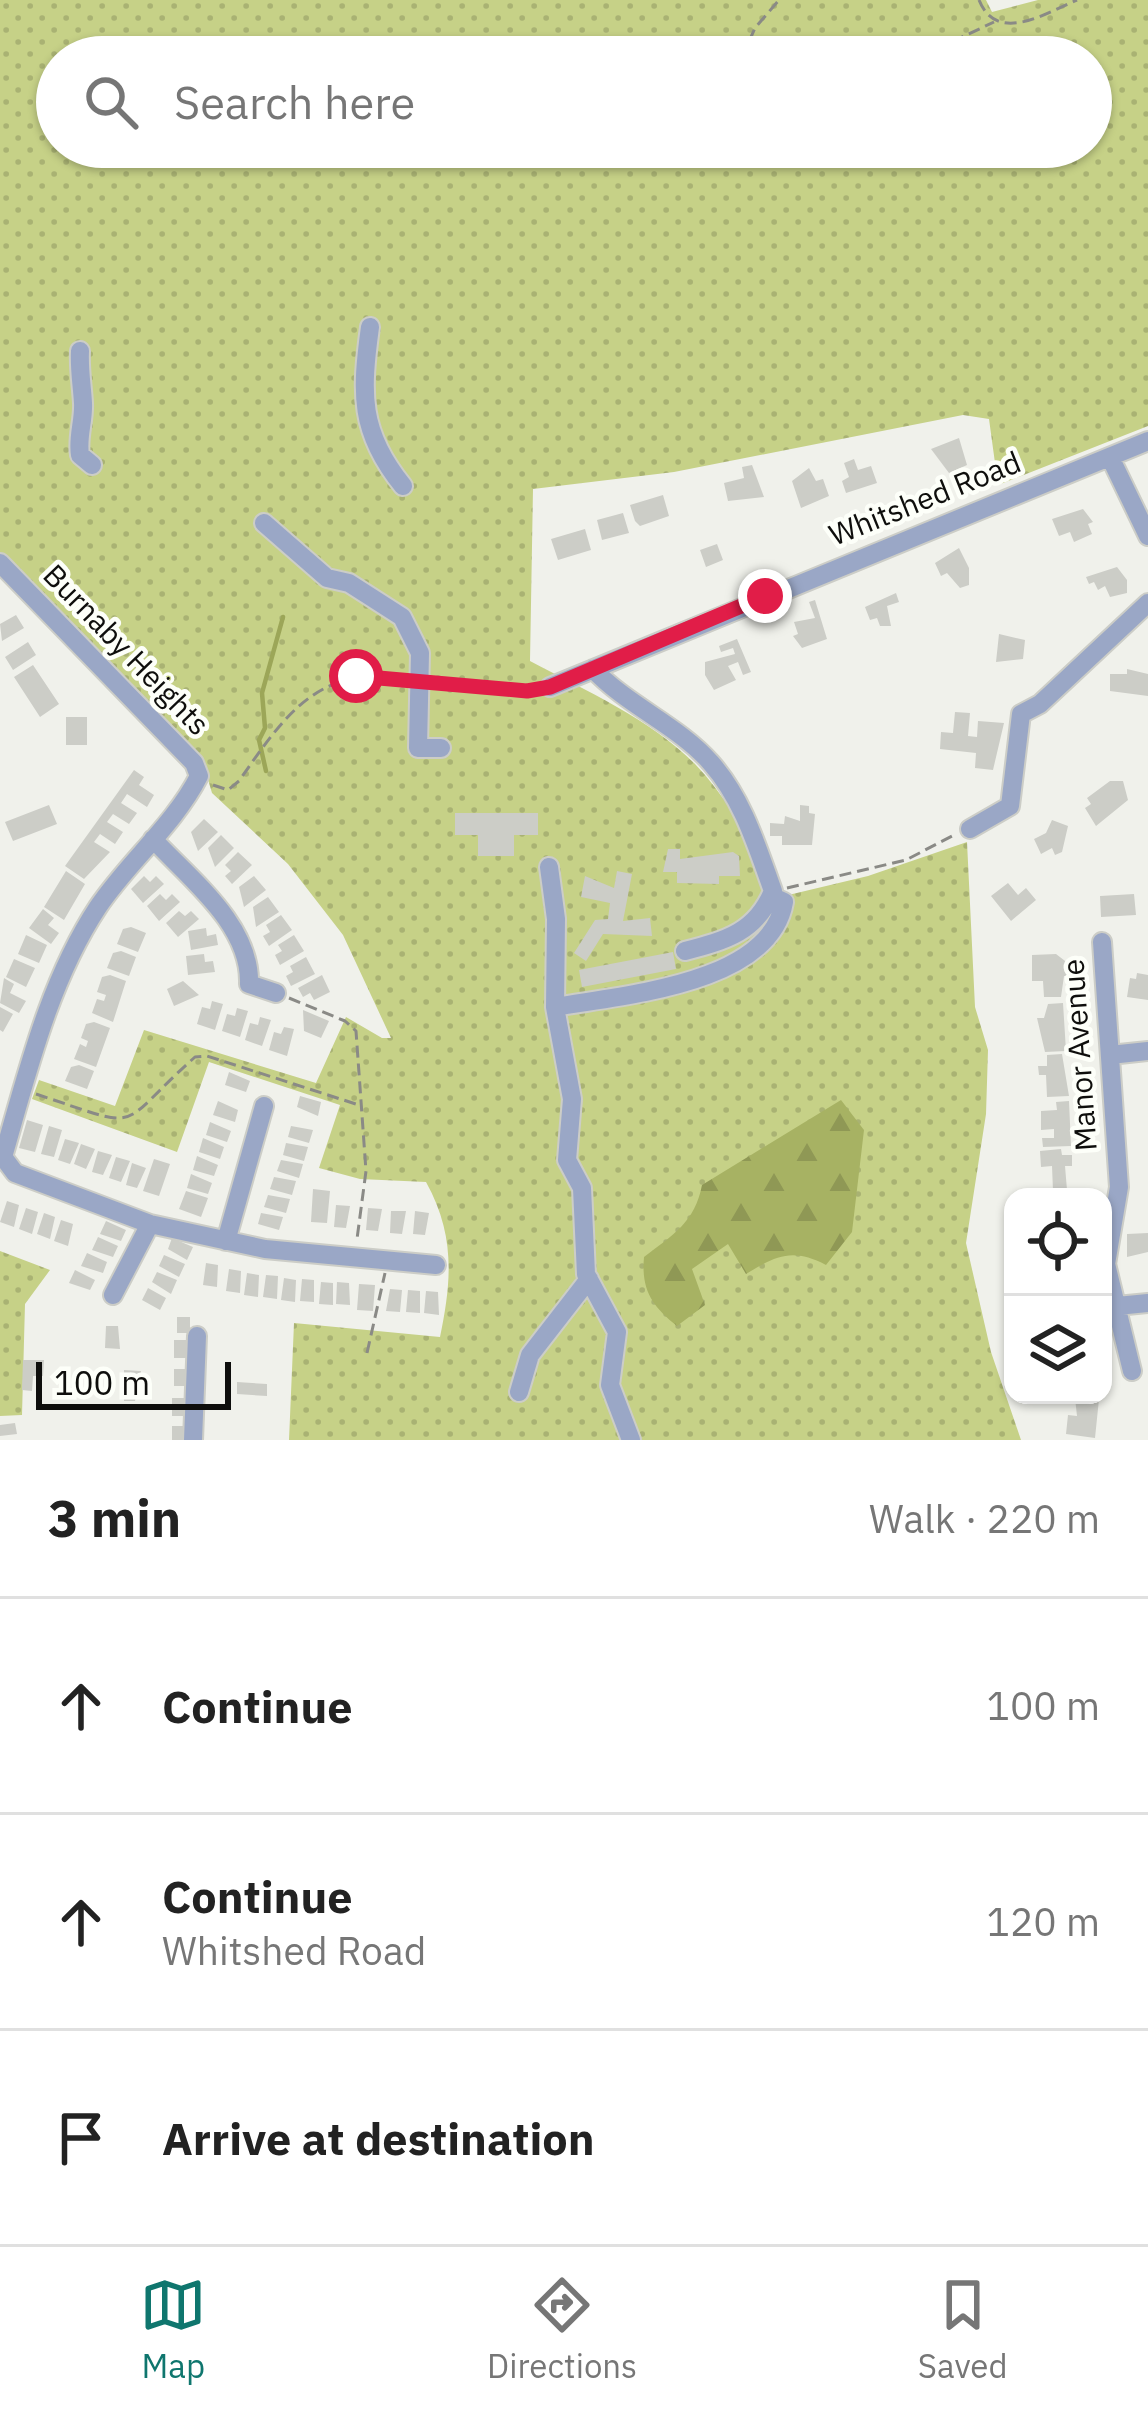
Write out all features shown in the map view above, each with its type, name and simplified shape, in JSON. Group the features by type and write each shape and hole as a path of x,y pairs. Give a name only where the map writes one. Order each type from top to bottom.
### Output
{"street":[{"path":"370,327 361,405 383,460 403,485"},
{"path":"80,351 78,385 83,409 78,440 80,455 92,465"},
{"name":"Whitshed Road","path":"550,687 1148,441"},
{"path":"1110,457 1148,536"},
{"path":"264,524 327,578 349,584 402,617 420,653 418,748 441,748"},
{"name":"Burnaby Heights","path":"0,563 194,763 199,776 97,908 55,994 3,1157 15,1173 150,1224 226,1240 436,1265"},
{"path":"970,829 1010,806 1021,714 1040,704 1148,603"},
{"path":"555,1007 696,981 746,957 779,923 784,902 772,893 744,814 711,762 617,694 593,669"},
{"path":"153,839 229,920 250,969 249,984 276,993"},
{"path":"548,866 556,919 555,1007 572,1099 567,1160 582,1188 581,1243 589,1279 616,1332 610,1385 631,1440"},
{"path":"685,951 750,928 772,893"},
{"name":"Manor Avenue","path":"1102,941 1119,1187 1106,1264 1132,1371"},
{"path":"1110,1055 1148,1051"},
{"path":"226,1240 264,1106"},
{"path":"113,1295 150,1224"},
{"path":"519,1392 530,1354 589,1279"},
{"path":"1117,1306 1148,1303"},
{"path":"193,1440 197,1336"}],"path":[{"path":"751,36 779,0"},
{"path":"979,0 986,17 995,22"},
{"path":"965,36 995,22 1042,18 1077,0"},
{"path":"199,776 228,790 305,698 329,683 383,674 527,691 550,687"},
{"path":"772,893 906,860 970,829"},
{"path":"276,993 345,1021 356,1031 365,1171 355,1258"},
{"path":"22,1090 118,1121 134,1118 195,1057 207,1056 362,1106"},
{"path":"367,1354 388,1261"}],"green space":[{"path":"0,0 986,0 992,12 1038,0 1148,0 1148,426 998,485 989,419 963,415 674,472 533,489 530,661 638,720 695,764 732,811 780,897 868,876 967,842 975,1007 988,1050 986,1114 966,1243 1004,1404 1009,1404 1021,1440 289,1440 294,1323 440,1337 448,1258 442,1220 426,1182 360,1179 319,1168 340,1105 209,1062 177,1152 32,1099 39,1080 115,1106 144,1030 316,1083 346,1017 382,1038 391,1038 343,935 288,864 212,793 202,759 0,556"},
{"path":"841,1100 864,1130 852,1232 826,1265 785,1256 746,1274 728,1244 692,1269 705,1305 677,1326 650,1296 644,1257 688,1218 702,1185"},
{"path":"0,1251 50,1270 25,1304 22,1415 0,1416"}],"building":[{"path":"959,438 967,465 949,473 931,449"},
{"path":"854,459 858,470 871,466 877,483 846,493 842,481 849,477 844,463"},
{"path":"752,465 764,497 728,501 724,483 744,478 742,467"},
{"path":"809,468 816,481 823,479 829,496 801,508 792,481"},
{"path":"663,495 669,516 640,526 630,505"},
{"path":"1083,509 1093,522 1088,524 1092,534 1074,542 1070,532 1059,536 1052,519"},
{"path":"623,513 629,533 602,540 597,520"},
{"path":"585,529 591,550 558,560 551,539"},
{"path":"717,544 723,560 706,567 700,550"},
{"path":"959,548 969,568 969,585 960,588 947,573 941,576 935,563"},
{"path":"1117,567 1127,580 1127,593 1110,597 1105,586 1098,590 1094,582 1089,584 1086,577"},
{"path":"896,593 899,602 887,606 891,626 880,626 877,618 870,620 865,607"},
{"path":"815,600 827,639 802,648 793,636 798,634 794,622 815,618 809,602"},
{"path":"16,615 24,628 2,641 0,624"},
{"path":"999,634 1025,640 1023,659 996,662"},
{"path":"737,639 751,672 743,675 738,662 728,666 736,680 714,690 705,675 705,662 735,654 733,648 721,652 719,646"},
{"path":"28,642 36,655 13,670 5,657"},
{"path":"33,665 59,704 40,717 14,677"},
{"path":"1127,669 1148,674 1148,696 1110,691 1110,674 1127,674"},
{"path":"955,712 970,713 968,736 977,737 978,721 1004,723 993,770 975,768 976,753 940,749 941,732 953,733"},
{"path":"66,717 87,717 87,745 66,745"},
{"path":"134,770 144,777 139,785 154,795 147,807 127,794 121,803 137,813 129,824 113,814 107,822 123,832 115,844 100,834 94,842 110,852 84,879 65,866"},
{"path":"1110,781 1123,781 1128,800 1096,826 1085,808 1091,804 1087,798"},
{"path":"49,805 57,824 13,841 5,822"},
{"path":"800,805 809,806 809,813 815,814 812,845 782,845 782,836 770,836 770,823 784,824 785,816 800,821"},
{"path":"455,813 538,813 538,835 514,835 514,856 478,856 478,835 455,835"},
{"path":"204,819 218,832 198,851 191,832"},
{"path":"1052,820 1068,826 1062,852 1055,855 1052,848 1041,854 1034,839 1046,833"},
{"path":"221,835 234,848 215,867 208,848"},
{"path":"668,849 680,849 680,859 733,852 739,856 740,876 719,876 719,884 677,883 677,872 663,872"},
{"path":"238,852 252,865 232,884 225,876 231,871 225,865"},
{"path":"66,871 85,884 64,920 44,907"},
{"path":"617,871 632,874 623,921 650,918 652,936 603,934 586,961 574,953 595,920 608,919 610,903 581,897 585,876 614,888"},
{"path":"144,876 150,882 156,876 164,884 143,903 131,889"},
{"path":"254,876 266,890 244,907 239,887"},
{"path":"1008,883 1018,895 1026,888 1036,900 1011,921 991,896"},
{"path":"160,894 166,900 172,894 180,902 159,921 147,906"},
{"path":"1134,894 1136,915 1101,917 1100,896"},
{"path":"268,897 279,912 256,927 253,907"},
{"path":"43,909 54,918 48,925 59,933 51,944 29,928"},
{"path":"179,911 185,916 191,911 199,919 178,937 166,923"},
{"path":"281,915 292,930 269,946 263,936 270,932 266,925"},
{"path":"206,928 207,936 216,934 218,945 191,950 188,931"},
{"path":"123,929 146,933 138,952 117,944"},
{"path":"26,935 47,945 39,963 18,954"},
{"path":"294,935 304,951 280,965 275,955 282,951 278,945"},
{"path":"673,952 676,969 582,987 579,970"},
{"path":"113,953 136,957 129,976 107,968"},
{"path":"204,954 205,962 213,961 215,972 188,975 186,956"},
{"path":"1056,954 1069,964 1070,976 1064,976 1061,997 1044,997 1043,981 1032,981 1032,955"},
{"path":"306,957 315,974 291,986 286,976 293,972 290,966"},
{"path":"14,959 35,968 26,987 6,977"},
{"path":"1137,973 1148,975 1148,1000 1127,997 1130,978 1136,979"},
{"path":"322,975 330,992 314,1000 310,993 303,997 298,988"},
{"path":"102,977 126,981 113,1022 92,1013 97,999 104,1001 106,995 97,992"},
{"path":"4,978 14,984 10,993 26,1001 19,1013 0,1003"},
{"path":"183,981 199,995 174,1006 167,989"},
{"path":"212,1001 223,1004 215,1030 197,1024 202,1007 210,1009"},
{"path":"1063,1003 1066,1051 1045,1052 1037,1018 1044,1018 1048,1004"},
{"path":"0,1007 13,1014 3,1032 0,1030"},
{"path":"237,1008 248,1011 240,1037 222,1031 227,1014 235,1016"},
{"path":"303,1010 329,1021 321,1038 304,1031"},
{"path":"260,1017 271,1020 262,1046 245,1040 250,1023 258,1025"},
{"path":"86,1024 110,1028 96,1067 74,1059 80,1044 86,1047 88,1041 81,1038"},
{"path":"284,1027 294,1029 287,1056 269,1050 274,1032 281,1034"},
{"path":"1062,1054 1069,1096 1047,1097 1046,1075 1039,1075 1038,1066 1047,1066 1047,1055"},
{"path":"71,1067 94,1071 87,1089 65,1081"},
{"path":"229,1072 250,1081 246,1092 225,1085"},
{"path":"300,1096 321,1102 318,1116 297,1107"},
{"path":"218,1101 238,1110 235,1122 213,1115"},
{"path":"1069,1101 1071,1146 1043,1147 1042,1138 1054,1138 1054,1129 1041,1130 1041,1111 1057,1110 1056,1102"},
{"path":"27,1120 43,1125 35,1152 19,1148"},
{"path":"210,1122 231,1131 227,1142 206,1135"},
{"path":"49,1126 62,1130 54,1157 41,1154"},
{"path":"291,1126 313,1130 309,1143 288,1137"},
{"path":"203,1138 224,1147 220,1159 199,1152"},
{"path":"65,1139 79,1143 70,1164 58,1160"},
{"path":"286,1143 308,1147 304,1161 283,1155"},
{"path":"81,1144 95,1149 86,1169 74,1164"},
{"path":"1061,1149 1062,1155 1072,1155 1072,1166 1065,1166 1067,1188 1053,1188 1052,1166 1041,1167 1040,1151"},
{"path":"98,1151 112,1155 103,1175 92,1172"},
{"path":"197,1156 218,1165 214,1176 193,1170"},
{"path":"116,1157 130,1161 121,1182 109,1178"},
{"path":"154,1159 170,1164 159,1196 143,1191"},
{"path":"281,1160 303,1164 299,1178 277,1171"},
{"path":"132,1163 146,1168 137,1188 126,1185"},
{"path":"191,1174 212,1183 208,1194 187,1188"},
{"path":"274,1177 296,1181 292,1195 270,1189"},
{"path":"313,1189 330,1191 327,1223 311,1222"},
{"path":"186,1191 208,1198 201,1217 179,1209"},
{"path":"268,1195 290,1199 286,1213 264,1207"},
{"path":"7,1201 19,1205 14,1227 0,1222"},
{"path":"336,1205 350,1206 346,1228 334,1227"},
{"path":"26,1208 38,1212 32,1234 19,1229"},
{"path":"368,1208 382,1209 378,1231 366,1230"},
{"path":"391,1211 406,1211 402,1234 390,1233"},
{"path":"415,1211 429,1213 425,1235 413,1234"},
{"path":"44,1213 55,1217 50,1239 37,1234"},
{"path":"261,1213 283,1217 279,1230 258,1224"},
{"path":"61,1220 73,1224 68,1246 54,1241"},
{"path":"106,1221 126,1230 121,1241 100,1234"},
{"path":"1148,1233 1148,1252 1127,1257 1127,1234"},
{"path":"98,1237 118,1246 113,1257 92,1250"},
{"path":"172,1238 193,1247 187,1260 168,1249"},
{"path":"87,1253 107,1262 103,1273 81,1266"},
{"path":"164,1255 185,1264 179,1277 159,1266"},
{"path":"206,1263 218,1265 217,1287 203,1285"},
{"path":"229,1269 241,1271 240,1293 226,1291"},
{"path":"75,1270 95,1280 90,1290 69,1283"},
{"path":"157,1272 177,1280 171,1294 152,1282"},
{"path":"247,1273 259,1275 258,1297 244,1295"},
{"path":"266,1275 278,1276 277,1299 263,1297"},
{"path":"284,1278 296,1280 295,1302 281,1300"},
{"path":"302,1279 314,1280 314,1302 300,1301"},
{"path":"321,1282 333,1283 333,1305 319,1304"},
{"path":"337,1282 349,1283 350,1305 336,1304"},
{"path":"359,1284 375,1285 373,1311 357,1310"},
{"path":"148,1288 166,1298 160,1310 142,1300"},
{"path":"390,1289 402,1290 400,1312 386,1311"},
{"path":"408,1290 420,1291 420,1313 406,1312"},
{"path":"426,1291 438,1292 439,1315 424,1313"},
{"path":"177,1317 190,1317 190,1333 177,1333"},
{"path":"106,1326 118,1326 120,1349 105,1348"},
{"path":"174,1340 190,1340 190,1358 174,1358"},
{"path":"23,1360 44,1360 43,1376 33,1376 32,1391 22,1390"},
{"path":"174,1369 190,1369 190,1386 174,1386"},
{"path":"124,1370 141,1371 135,1401 124,1401"},
{"path":"237,1382 267,1384 267,1396 237,1394"},
{"path":"172,1398 188,1398 188,1416 172,1416"},
{"path":"1076,1404 1098,1404 1095,1438 1066,1434 1068,1415 1077,1416"},
{"path":"15,1423 17,1434 0,1436 0,1425"},
{"path":"172,1426 188,1426 188,1440 172,1440"}],"waterway":[{"path":"266,771 259,740 265,728 262,693 283,617"}],"route":[{"path":"356,676 383,674 527,691 550,687 765,596"}]}
